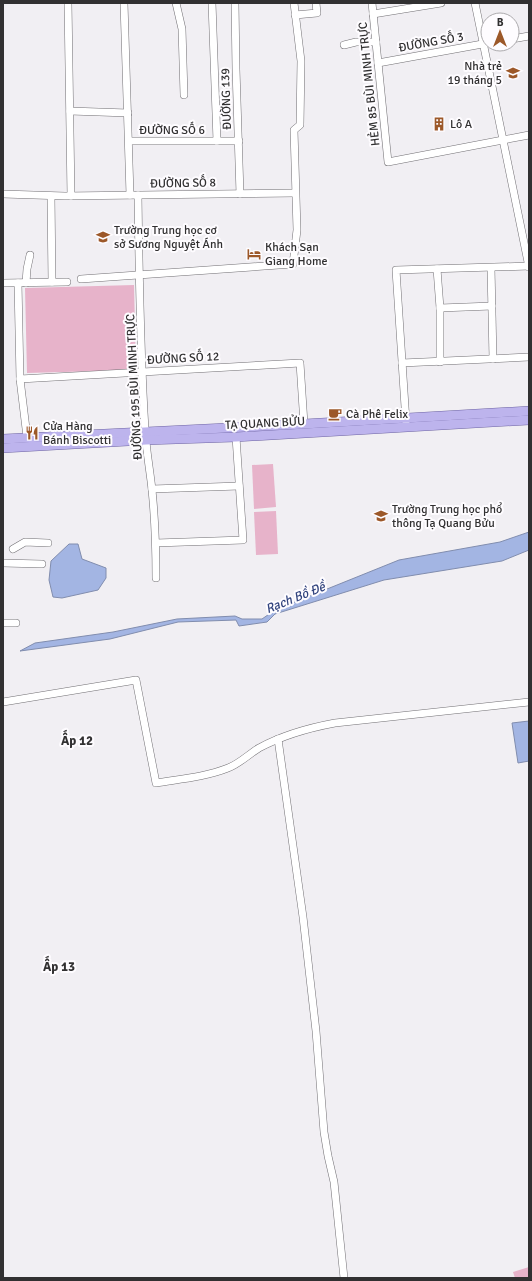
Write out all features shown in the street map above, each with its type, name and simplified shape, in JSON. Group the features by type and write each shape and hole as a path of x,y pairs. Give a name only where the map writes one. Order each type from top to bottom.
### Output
{"main road":[{"name":"TẠ QUANG BỬU","path":"3,439 27,437 236,437 529,411"},
{"name":"TẠ QUANG BỬU","path":"3,448 304,424 529,420"}],"street":[{"path":"68,3 71,196"},
{"path":"124,3 130,195"},
{"path":"176,3 182,29 184,96"},
{"path":"212,3 217,141"},
{"name":"ĐƯỜNG 139","path":"235,3 240,194"},
{"path":"81,279 293,264 297,230 294,130 300,125 301,61 294,3"},
{"path":"295,15 317,13 316,3"},
{"name":"HẺM 85 BÙI MINH TRỰC","path":"372,3 388,162 503,141"},
{"path":"373,14 442,3"},
{"path":"475,3 480,21"},
{"path":"344,45 356,42 376,42"},
{"name":"ĐƯỜNG SỐ 3","path":"378,63 480,44"},
{"path":"406,423 396,270 529,267 503,141 488,52"},
{"path":"70,111 128,113"},
{"path":"503,141 529,136"},
{"name":"ĐƯỜNG SỐ 6","path":"129,141 239,141"},
{"name":"ĐƯỜNG SỐ 8","path":"3,194 71,196 295,193"},
{"name":"ĐƯỜNG 195 BÙI MINH TRỰC","path":"138,195 145,436 152,489 156,543 156,578"},
{"path":"51,196 52,282"},
{"path":"27,437 20,379 22,283 30,255"},
{"path":"491,268 493,359"},
{"path":"437,269 440,308 440,362"},
{"path":"3,283 66,282"},
{"path":"440,308 492,306"},
{"path":"402,363 529,357"},
{"name":"ĐƯỜNG SỐ 12","path":"20,379 300,363 304,424"},
{"path":"156,543 243,540 238,486 236,437"},
{"path":"152,489 238,486"},
{"path":"13,549 25,542 48,543"},
{"path":"3,563 42,564"},
{"path":"3,623 16,623"},
{"path":"3,702 136,680 156,783 204,776 230,768 258,749 300,730 334,723 529,702"},
{"path":"278,739 303,911 316,1031 324,1132 334,1182 344,1278"}],"shaded area":[{"path":"134,285 136,370 27,373 25,288"},
{"path":"273,464 276,507 254,509 252,465"},
{"path":"276,511 278,554 256,555 254,512"},
{"path":"529,1267 529,1278 515,1278 513,1272"}],"water":[{"path":"529,532 529,550 502,561 384,580 275,614 267,622 239,626 236,620 178,622 110,639 20,651 35,643 113,632 177,619 235,616 242,619 262,619 275,610 399,560 500,542"},
{"path":"69,544 78,544 82,559 106,568 106,578 98,590 62,598 53,597 49,580 51,561"},
{"path":"529,721 529,761 518,763 512,723"}],"place":[{"name":"Nhà trẻ 19 tháng 5","path":"513,73"},
{"name":"Lô A","path":"439,124"},
{"name":"Trường Trung học cơ sở Sương Nguyệt Ánh","path":"103,237"},
{"name":"Khách Sạn Giang Home","path":"254,254"},
{"name":"Cà Phê Felix","path":"335,414"},
{"name":"Cửa Hàng Bánh Biscotti","path":"32,433"},
{"name":"Trường Trung học phổ thông Tạ Quang Bửu","path":"381,516"}],"district":[{"name":"Ấp 12","path":"77,740"},
{"name":"Ấp 13","path":"59,966"}],"water label":[{"name":"Rạch Bồ Đề","path":"295,597"}]}
